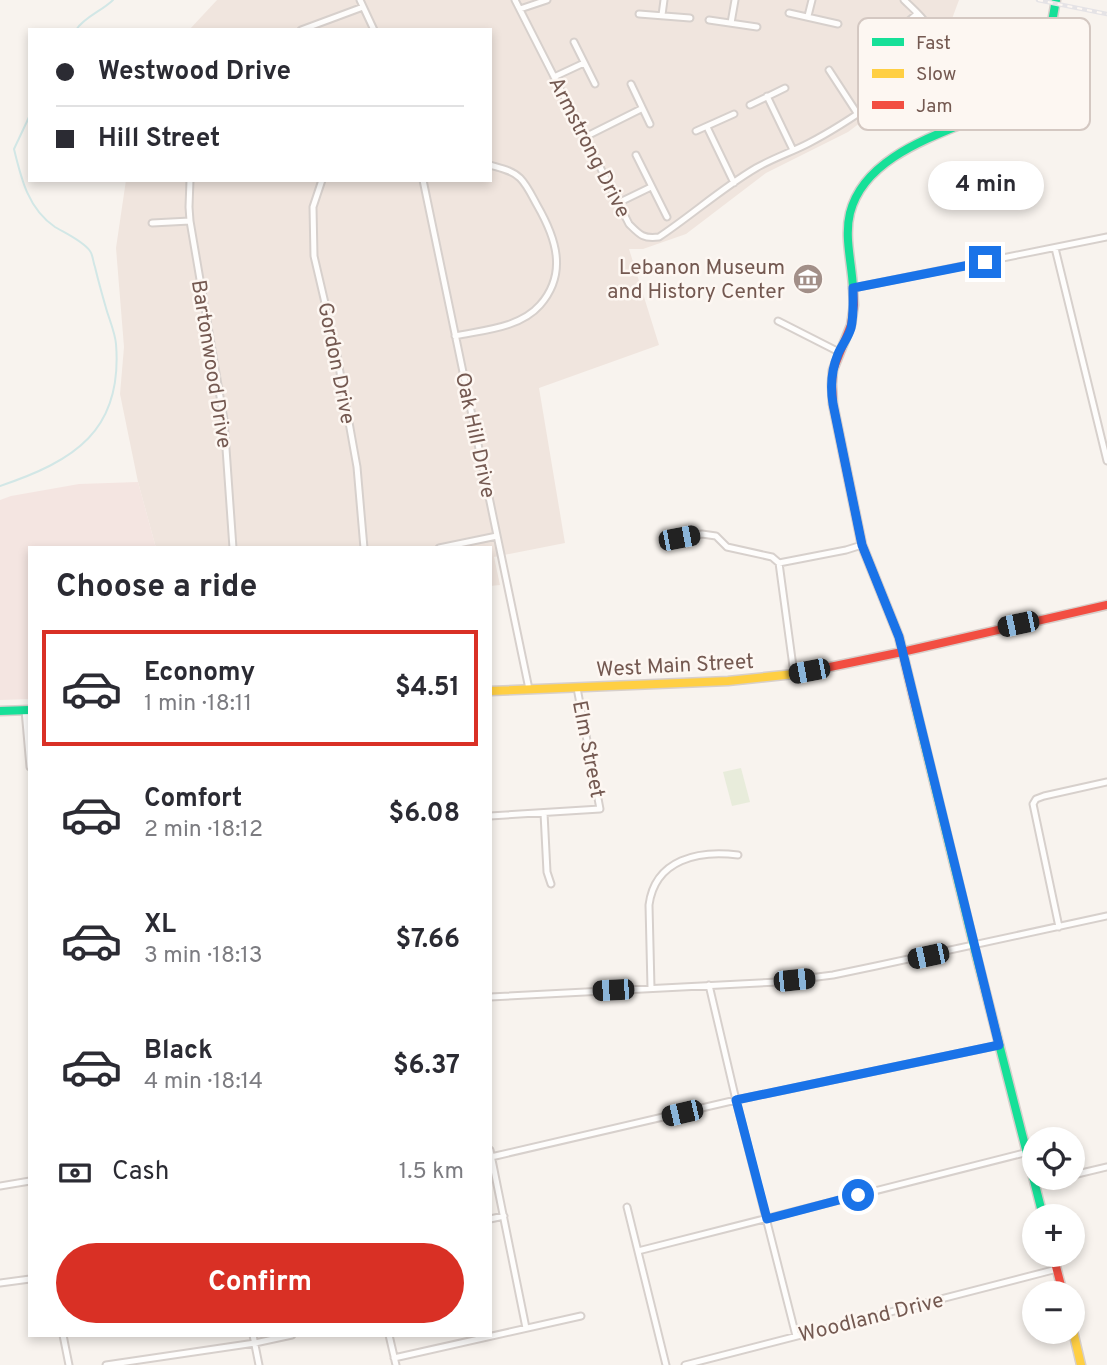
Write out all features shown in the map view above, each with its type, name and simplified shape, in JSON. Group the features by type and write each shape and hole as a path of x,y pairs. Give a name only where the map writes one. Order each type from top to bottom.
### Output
{"street":[{"path":"360,0 372,28"},
{"name":"Armstrong Drive","path":"515,0 629,223 640,235 649,238 659,237 758,167 811,142 857,113"},
{"path":"520,9 547,0"},
{"path":"662,15 664,0"},
{"path":"731,23 735,0"},
{"path":"808,16 812,0"},
{"name":"Armstrong Drive","path":"904,0 921,18"},
{"path":"1053,18 1056,0"},
{"path":"306,28 363,7"},
{"path":"789,13 838,24"},
{"path":"639,14 690,18"},
{"path":"912,18 917,14"},
{"path":"709,20 757,27"},
{"path":"573,42 595,84"},
{"path":"554,77 584,63"},
{"path":"829,70 857,113"},
{"path":"631,84 650,124"},
{"path":"750,105 785,88"},
{"path":"767,96 793,150"},
{"path":"585,137 642,109"},
{"path":"696,131 734,114"},
{"path":"707,127 734,183"},
{"path":"947,130 884,164 870,176 857,194 847,227 854,313 851,328 832,373 831,390 862,545 899,637 1022,1130"},
{"path":"636,155 667,218"},
{"path":"455,335 499,326 521,318 539,306 554,283 556,249 540,210 519,177 492,167"},
{"name":"Bartonwood Drive","path":"190,182 190,222 224,420 233,546"},
{"name":"Gordon Drive","path":"321,182 313,207 314,257 355,456 364,546"},
{"name":"Oak Hill Drive","path":"423,182 529,689"},
{"path":"618,203 651,187"},
{"path":"152,223 190,222"},
{"path":"853,288 1107,237"},
{"path":"1055,248 1107,461"},
{"path":"778,321 839,352"},
{"path":"679,538 702,534 716,536 727,547 768,556 779,562 862,545"},
{"path":"449,546 497,536"},
{"path":"779,562 794,674"},
{"name":"West Main Street","path":"492,691 729,681 794,674 1107,605"},
{"name":"Elm Street","path":"544,813 600,809 577,688"},
{"path":"0,711 28,710"},
{"path":"1059,927 1033,804 1036,799 1044,796 1107,782"},
{"path":"492,816 544,813 547,872 551,884"},
{"path":"651,988 649,905 650,895 658,879 669,868 686,858 710,853 738,855"},
{"path":"492,997 810,978 974,946 1107,916"},
{"path":"709,985 796,1336"},
{"path":"492,1153 999,1045"},
{"path":"638,1251 1022,1153"},
{"path":"492,1158 526,1328"},
{"path":"1085,1172 1107,1167"},
{"path":"0,1186 28,1181"},
{"path":"627,1207 666,1365"},
{"path":"492,1219 504,1216"},
{"path":"1057,1269 1060,1281"},
{"name":"Woodland Drive","path":"685,1365 1057,1269"},
{"path":"0,1283 28,1279"},
{"path":"492,1336 581,1316"},
{"path":"63,1337 69,1365"},
{"path":"254,1337 259,1365"},
{"path":"107,1365 283,1337"},
{"path":"389,1337 396,1365"},
{"path":"394,1358 486,1337"},
{"path":"1076,1344 1081,1365"}],"shaded area":[{"path":"217,0 959,0 952,18 858,18 858,124 766,173 686,234 643,249 629,249 659,345 539,388 565,543 494,557 500,585 492,586 492,546 155,546 138,482 120,394 124,347 116,248 126,182 492,182 492,28 191,28"},
{"path":"138,482 155,546 28,546 28,699 0,700 0,500 79,484"}],"green space":[{"path":"741,768 750,802 732,806 723,772"}],"waterway":[{"path":"78,28 113,0"},
{"path":"0,486 50,466 88,438 102,421 111,399 116,374 115,339 91,253 87,247 46,220 32,202 23,182 14,149 28,119"}],"railway":[{"path":"1038,0 1107,14"}],"traffic: fast":[{"path":"1052,18 1056,0"},
{"path":"853,288 848,222 858,194 869,178 885,164 902,152 948,130"},
{"path":"916,708 1040,1204"},
{"path":"0,711 28,710"}],"traffic: slow":[{"path":"492,691 728,681 825,668"},
{"path":"1076,1344 1081,1365"}],"traffic: jam":[{"path":"853,288 851,325 833,370 833,404 862,545 899,637 916,708"},
{"path":"825,668 1107,605"},
{"path":"1056,1267 1060,1281"}],"place":[{"name":"Lebanon Museum and History Center","path":"808,279"}],"route":[{"path":"858,1195 767,1219 736,1100 999,1045 899,637 862,545 833,404 832,373 851,328 854,313 853,288 985,262"}]}
